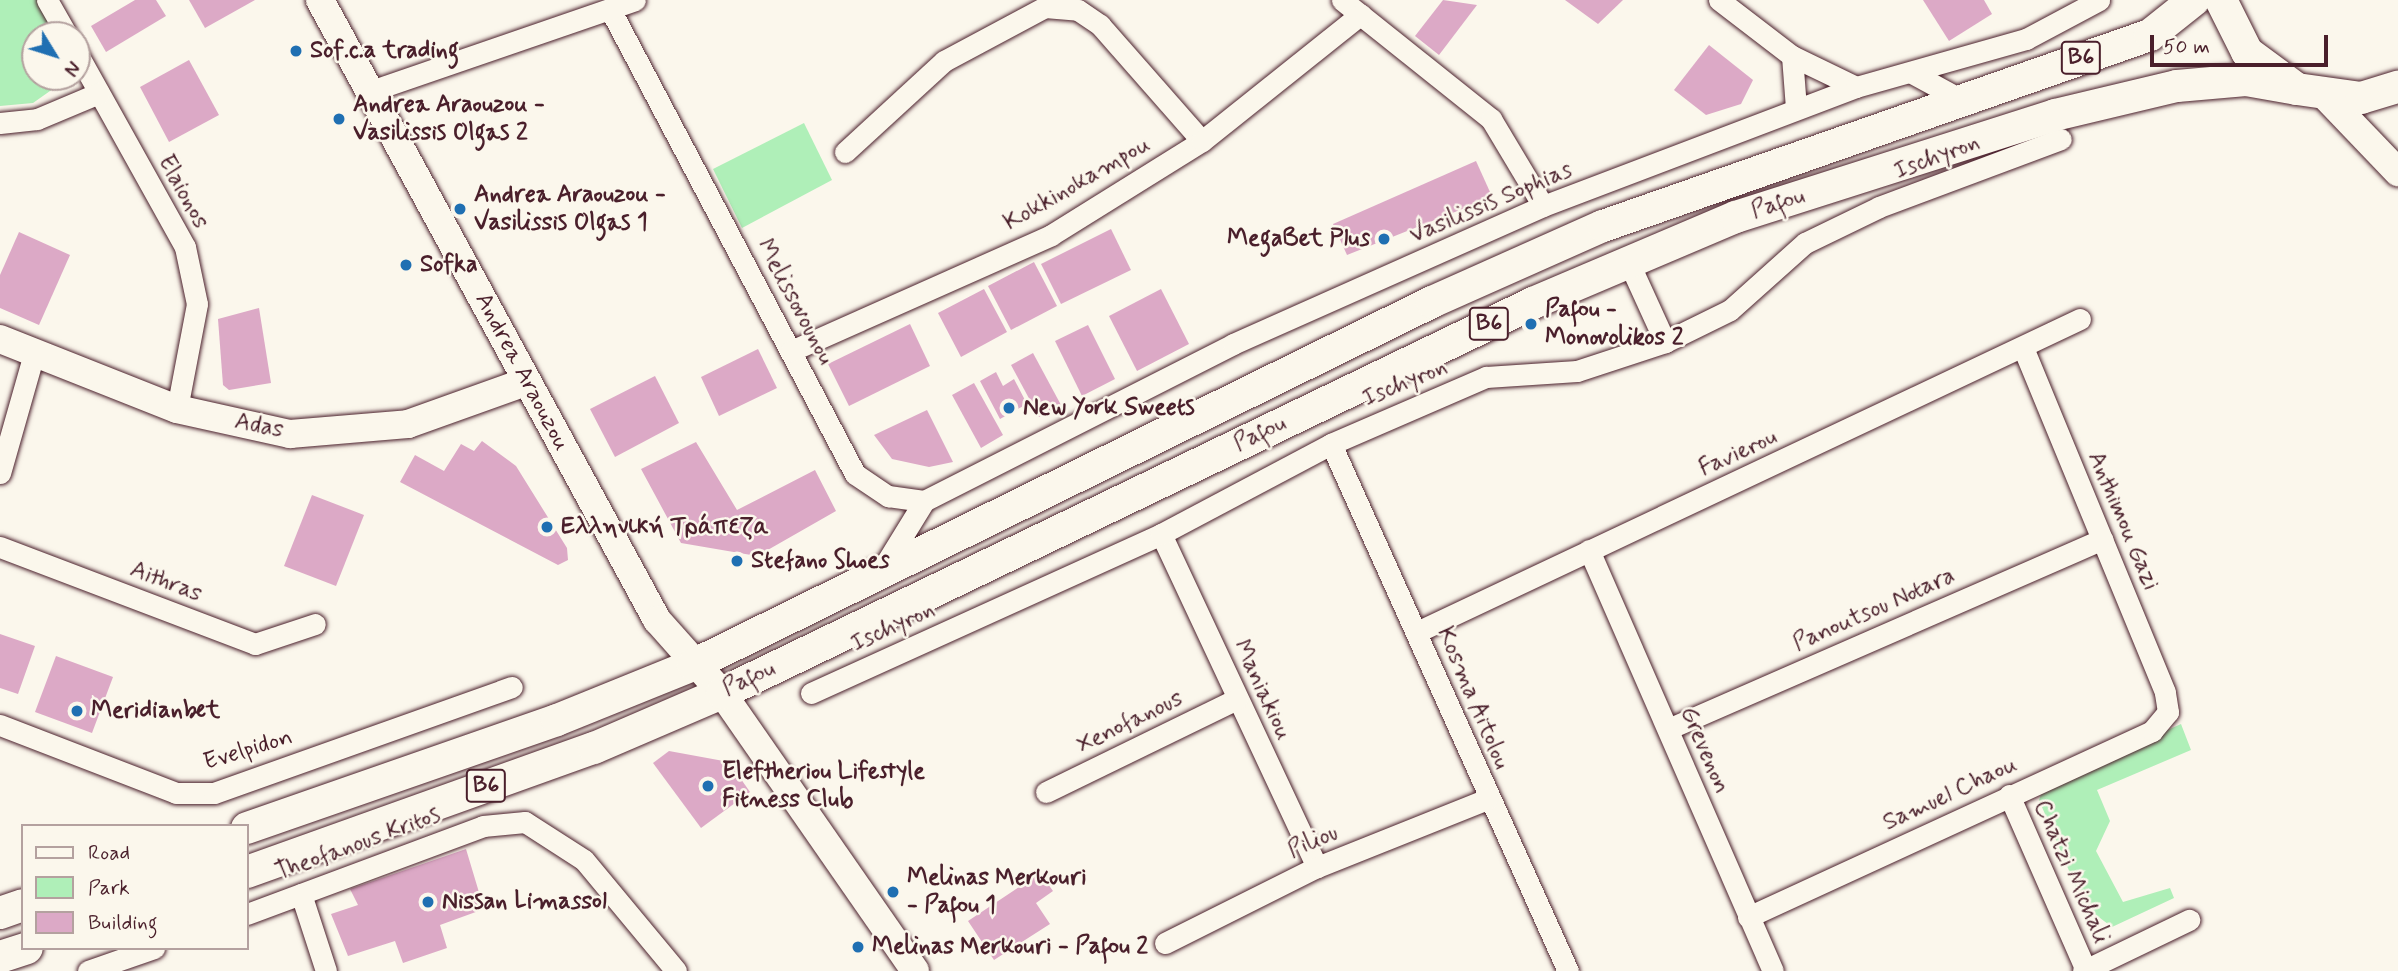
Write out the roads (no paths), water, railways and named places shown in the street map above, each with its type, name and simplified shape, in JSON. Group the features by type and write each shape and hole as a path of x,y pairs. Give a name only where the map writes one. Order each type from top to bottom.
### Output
{"main road":[{"name":"Andrea Araouzou","path":"320,0 525,382 657,620 692,666 722,693 915,971"},
{"name":"Pafou","path":"248,828 557,720 692,666 1432,302 1603,226 1958,98 2150,35 2194,0"},
{"path":"2221,0 2247,52 2312,93 2398,172"},
{"name":"Pafou","path":"248,872 594,748 722,693 1532,303 1736,217 2054,115 2219,80 2312,93"},
{"name":"B6","path":"2312,93 2361,98 2398,88"},
{"name":"Adas","path":"0,339 177,409 290,434 408,424 525,382"},
{"path":"0,913 21,906"},
{"path":"0,957 21,950"}],"street":[{"path":"47,0 59,21"},
{"path":"371,91 611,11 635,0"},
{"path":"1342,0 1491,119 1544,206"},
{"path":"1719,0 1749,8 1792,56 1856,87"},
{"name":"Vasilissis Sophias","path":"924,502 1233,344 1544,206 1856,87 1912,74 2026,38 2098,0"},
{"path":"845,152 944,61 1045,7 1078,9 1100,24 1202,141"},
{"name":"Melissovounou","path":"611,11 855,474 888,496 924,502"},
{"name":"Kokkinokampou","path":"791,351 1051,235 1202,141 1361,14"},
{"path":"1792,56 1796,108"},
{"path":"1912,74 1958,98"},
{"name":"Elaionos","path":"91,78 185,247 197,304 177,409"},
{"path":"0,123 37,119 99,93"},
{"name":"Ischyron","path":"811,693 1161,534 1331,444 1486,377 1577,371 1665,342 1730,310 1804,243 1879,207 2061,139"},
{"path":"1629,263 1665,342"},
{"name":"Favierou","path":"1417,632 1589,550 2024,351 2080,319"},
{"name":"Anthimou Gazi","path":"2024,351 2165,692 2168,712"},
{"path":"0,472 34,354"},
{"name":"Kosma Aitolou","path":"1331,444 1417,632 1487,799 1568,971"},
{"path":"878,575 924,502"},
{"name":"Maniakiou","path":"1161,534 1317,867"},
{"name":"Panoutsou Notara","path":"1668,729 2102,539"},
{"name":"Aithras","path":"0,547 255,644 315,624"},
{"name":"Grevenon","path":"1589,550 1773,971"},
{"name":"Evelpidon","path":"0,725 176,793 214,793 512,687"},
{"name":"Xenofanous","path":"1046,792 1237,699"},
{"name":"Samuel Chaou","path":"1748,916 2152,731 2168,712"},
{"name":"Chatzi Michali","path":"2009,795 2085,970 2189,920"},
{"name":"Piliou","path":"1165,943 1317,867 1487,799"},
{"name":"Theofanous Kritos","path":"248,914 483,826 525,822 584,860 677,971"},
{"path":"301,894 326,971"},
{"path":"88,971 112,968 150,950"}],"place":[{"name":"Sof.c.a trading","path":"296,51"},
{"name":"Andrea Araouzou - Vasilissis Olgas 2","path":"339,119"},
{"name":"Andrea Araouzou - Vasilissis Olgas 1","path":"460,209"},
{"name":"MegaBet Plus","path":"1384,239"},
{"name":"Sofka","path":"406,265"},
{"name":"Pafou - Monovolikos 2","path":"1531,324"},
{"name":"New York Sweets","path":"1009,408"},
{"name":"Ελληνική Τράπεζα","path":"547,527"},
{"name":"Stefano Shoes","path":"737,561"},
{"name":"Meridianbet","path":"77,711"},
{"name":"Eleftheriou Lifestyle Fitness Club","path":"708,786"},
{"name":"Melinas Merkouri - Pafou 1","path":"893,892"},
{"name":"Nissan Limassol","path":"428,902"},
{"name":"Melinas Merkouri - Pafou 2","path":"858,947"}]}
